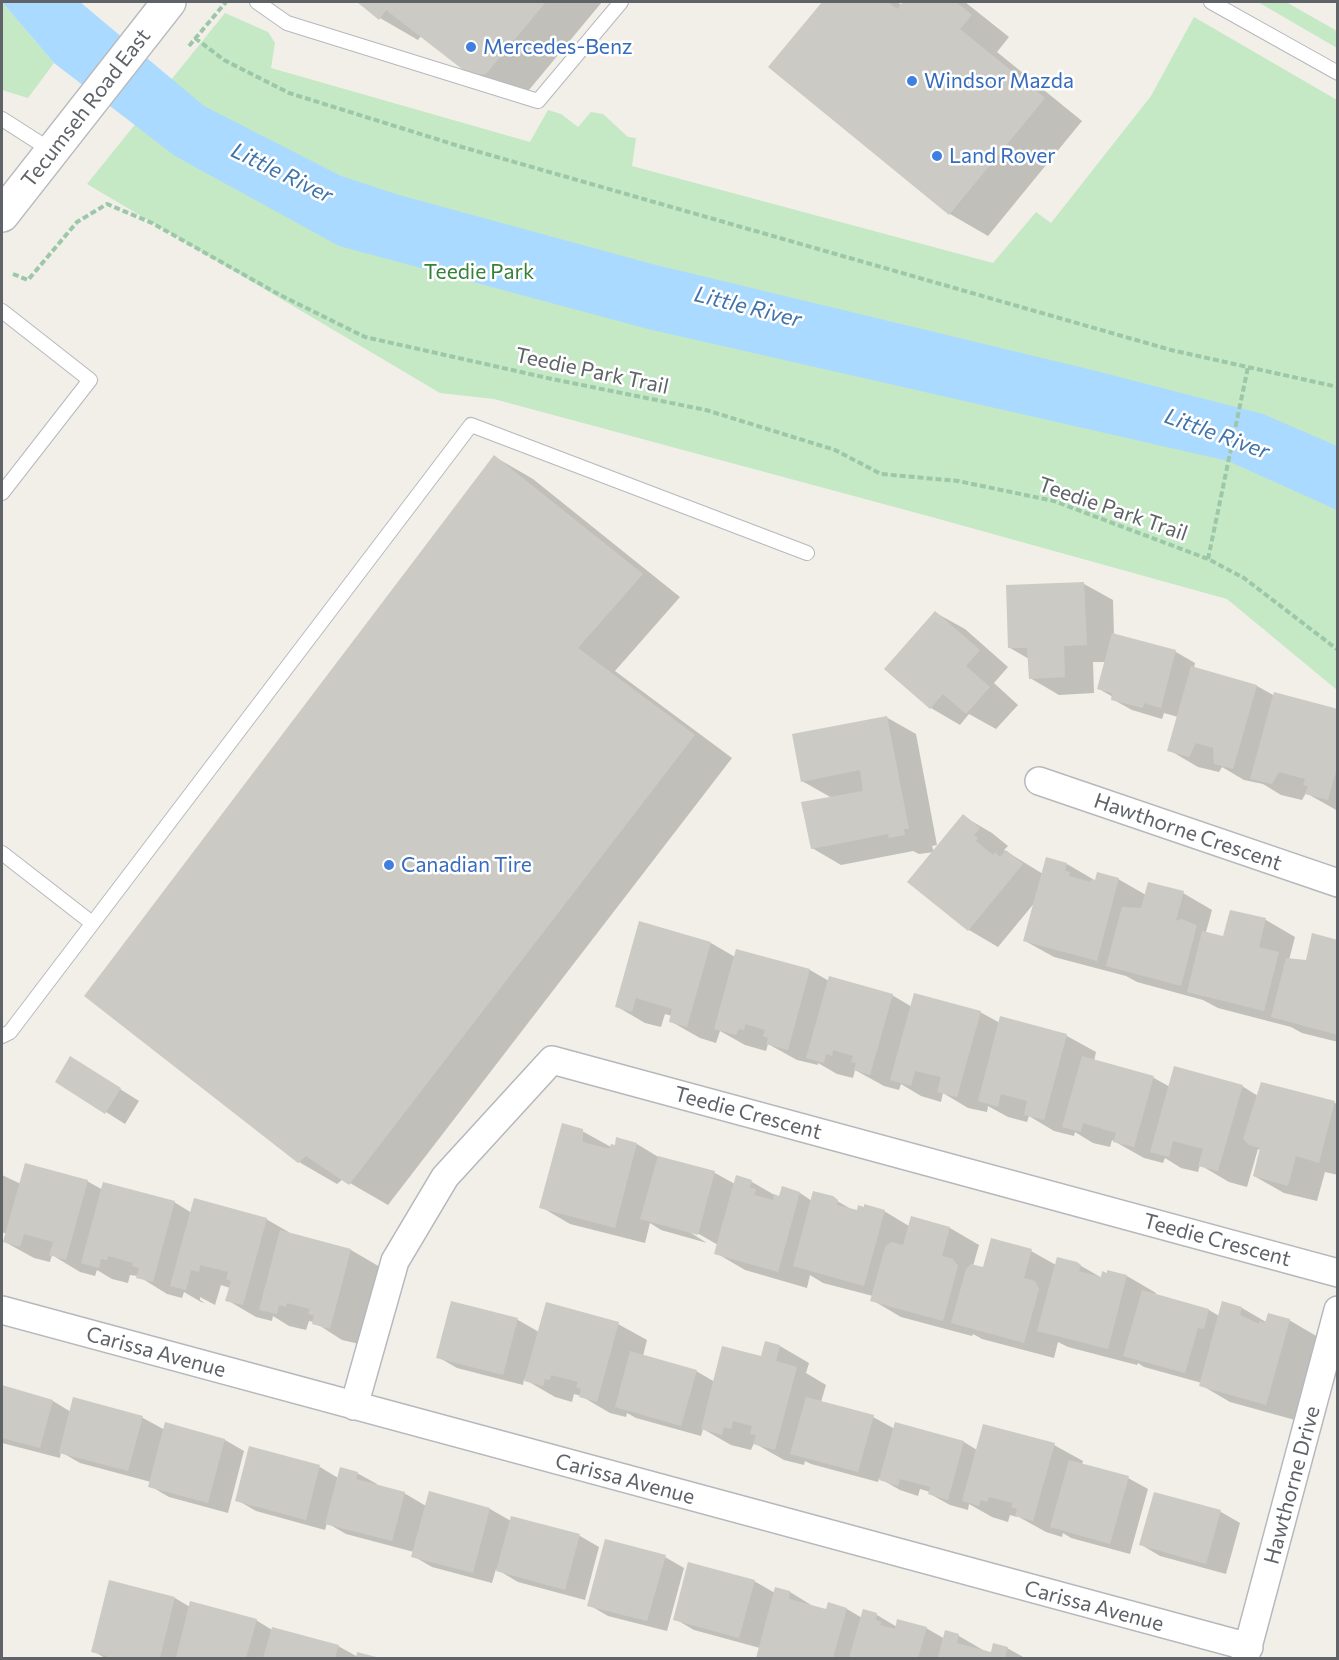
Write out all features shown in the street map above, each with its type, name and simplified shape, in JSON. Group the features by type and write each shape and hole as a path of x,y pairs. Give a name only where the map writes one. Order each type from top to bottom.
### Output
{"main road":[{"name":"Tecumseh Road East","path":"2,215 170,2"}],"street":[{"name":"Hawthorne Crescent","path":"1039,781 1338,883"},
{"name":"Teedie Crescent","path":"354,1406 395,1262 445,1177 552,1060 1338,1273"},
{"name":"Carissa Avenue","path":"2,1310 1247,1653"},
{"name":"Hawthorne Drive","path":"1247,1653 1338,1310"}],"lane":[{"path":"258,2 287,23 538,101 621,2"},
{"path":"1210,2 1338,73"},
{"path":"2,119 52,151"},
{"path":"2,310 90,380 2,492"},
{"path":"2,1036 10,1032 471,424 807,553"},
{"path":"2,853 93,923"}],"path":[{"path":"189,46 226,2"},
{"path":"195,38 224,60 289,93 451,144 1171,350 1338,387"},
{"name":"Teedie Park Trail","path":"12,274 28,280 76,222 107,204 152,223 280,295 365,337 552,380 706,410 835,450 881,474 958,482 1054,501 1208,557 1244,578 1338,650"},
{"name":"Teedie Park Trail","path":"1208,557 1247,368"}],"green space":[{"path":"2,2 54,63 28,98 2,90"},
{"path":"1258,2 1286,2 1337,31 1337,48"},
{"name":"Teedie Park","path":"225,13 268,32 275,43 271,68 530,142 548,110 561,114 578,127 591,112 603,114 628,137 636,138 632,166 993,263 1036,212 1051,223 1151,96 1194,17 1337,100 1337,690 1227,599 494,399 440,393 87,184"}],"water":[{"name":"Little River","path":"2,2 80,2 204,106 341,176 399,195 652,264 1092,370 1263,414 1337,446 1337,510 1228,461 648,329 339,246 175,156 54,63"}],"building":[{"name":"Mercedes-Benz","path":"357,2 546,2 486,74 471,76 386,10 379,20"},
{"name":"Land Rover","path":"822,2 888,2 897,9 903,2 956,2 972,15 960,29 1045,98 949,215 768,67"},
{"name":"Canadian Tire","path":"494,455 643,574 578,648 695,735 349,1185 306,1156 298,1163 84,996"},
{"path":"1084,582 1087,645 1064,646 1065,677 1029,679 1027,648 1008,648 1006,585"},
{"path":"935,611 980,650 966,666 990,687 966,714 943,694 930,709 884,669"},
{"path":"1112,633 1176,650 1161,708 1144,703 1143,708 1111,700 1112,693 1097,689"},
{"path":"1191,666 1257,685 1233,769 1214,764 1213,748 1196,743 1189,757 1167,751"},
{"path":"1274,692 1338,709 1338,764 1328,800 1305,794 1308,786 1303,785 1305,779 1279,772 1272,784 1250,779"},
{"path":"887,716 909,829 904,829 905,835 889,838 888,834 811,849 801,802 863,791 860,770 801,782 792,734"},
{"path":"963,814 980,828 974,835 978,838 976,841 993,855 995,852 1000,857 1006,850 1023,864 968,931 907,882"},
{"path":"1046,857 1067,863 1065,871 1070,872 1069,876 1091,882 1091,879 1095,880 1097,872 1119,878 1097,961 1023,941"},
{"path":"1148,882 1184,891 1176,921 1181,919 1197,925 1181,986 1106,966 1122,907 1141,908"},
{"path":"1230,910 1266,918 1259,947 1279,952 1264,1011 1187,992 1202,931 1223,936"},
{"path":"639,921 711,942 687,1027 669,1022 672,1009 636,998 632,1012 615,1007"},
{"path":"1312,933 1338,940 1338,1035 1271,1017 1286,958 1306,960"},
{"path":"736,949 810,969 788,1050 766,1044 768,1038 763,1036 765,1030 745,1024 744,1030 739,1029 736,1035 714,1029"},
{"path":"829,976 893,994 870,1075 854,1070 856,1063 851,1062 853,1056 833,1050 832,1056 826,1054 824,1063 806,1058"},
{"path":"914,993 981,1011 957,1097 937,1092 941,1077 915,1071 911,1086 890,1080"},
{"path":"1000,1016 1067,1034 1044,1120 1024,1115 1027,1101 1001,1094 998,1107 978,1101"},
{"path":"70,1056 121,1088 105,1114 55,1082"},
{"path":"1082,1056 1154,1076 1134,1147 1113,1142 1116,1133 1083,1123 1081,1132 1062,1127"},
{"path":"1174,1066 1243,1085 1218,1171 1198,1166 1203,1149 1173,1141 1169,1157 1150,1152"},
{"path":"1261,1082 1335,1101 1319,1163 1296,1156 1288,1186 1253,1176 1260,1148 1249,1145 1243,1139"},
{"path":"562,1123 583,1129 583,1142 609,1149 611,1144 615,1145 616,1137 637,1143 615,1228 539,1208"},
{"path":"658,1156 715,1171 698,1235 640,1219"},
{"path":"25,1163 88,1180 66,1260 49,1255 53,1242 24,1234 20,1247 3,1242"},
{"path":"736,1175 752,1180 750,1188 756,1189 754,1195 773,1200 774,1194 779,1196 782,1186 800,1192 778,1272 714,1254"},
{"path":"103,1182 175,1201 153,1282 136,1278 139,1268 132,1266 133,1263 108,1256 107,1260 101,1259 99,1268 81,1263"},
{"path":"813,1191 833,1196 838,1200 837,1205 857,1210 858,1205 864,1207 864,1204 885,1210 864,1286 793,1266"},
{"path":"194,1198 267,1218 243,1305 225,1301 231,1281 226,1279 228,1272 200,1265 199,1272 191,1270 186,1290 170,1286"},
{"path":"911,1216 950,1227 942,1256 953,1259 958,1266 943,1321 870,1301 885,1247 891,1242 903,1245"},
{"path":"280,1230 351,1249 330,1329 312,1324 314,1315 308,1314 310,1309 287,1303 286,1307 279,1305 277,1314 259,1310"},
{"path":"991,1238 1032,1249 1024,1278 1035,1281 1039,1289 1024,1343 951,1323 966,1269 971,1264 983,1267"},
{"path":"1057,1257 1077,1262 1081,1265 1079,1271 1101,1277 1102,1271 1107,1273 1107,1270 1127,1275 1108,1349 1037,1331"},
{"path":"1142,1290 1209,1309 1204,1329 1198,1328 1185,1373 1123,1356"},
{"path":"451,1301 518,1318 503,1375 436,1358"},
{"path":"1222,1301 1242,1307 1240,1315 1259,1324 1259,1321 1265,1323 1268,1313 1290,1319 1266,1405 1199,1386"},
{"path":"546,1302 619,1322 597,1402 579,1397 581,1389 576,1387 578,1382 551,1375 550,1380 545,1379 543,1386 524,1381"},
{"path":"765,1341 780,1345 776,1361 797,1367 775,1450 753,1444 756,1435 750,1434 752,1426 733,1421 731,1429 724,1427 722,1435 701,1429 722,1346 761,1356"},
{"path":"630,1351 697,1370 681,1426 615,1407"},
{"path":"2,1385 53,1400 40,1448 2,1438"},
{"path":"73,1397 143,1416 128,1471 59,1453"},
{"path":"806,1397 874,1415 858,1472 790,1454"},
{"path":"165,1422 225,1439 208,1503 148,1487"},
{"path":"895,1422 964,1441 948,1500 928,1494 930,1487 900,1479 898,1486 879,1480"},
{"path":"983,1424 1055,1443 1033,1521 1015,1516 1017,1509 1011,1507 1013,1503 989,1497 987,1502 981,1500 979,1506 962,1501"},
{"path":"249,1446 320,1465 306,1520 235,1501"},
{"path":"1069,1460 1129,1476 1110,1544 1050,1527"},
{"path":"340,1467 358,1472 356,1479 405,1492 392,1541 325,1524"},
{"path":"429,1491 490,1508 473,1573 411,1557"},
{"path":"1154,1492 1221,1510 1206,1564 1139,1545"},
{"path":"511,1516 580,1534 565,1590 496,1571"},
{"path":"605,1539 666,1555 647,1621 587,1606"},
{"path":"688,1562 755,1580 739,1638 673,1620"},
{"path":"109,1580 175,1597 160,1658 107,1658 107,1656 91,1652"},
{"path":"775,1587 790,1591 789,1599 826,1609 828,1602 847,1608 833,1658 756,1658"},
{"path":"190,1601 257,1619 246,1658 176,1658"},
{"path":"863,1609 877,1613 876,1620 882,1622 880,1625 895,1629 897,1619 927,1627 918,1658 849,1658"},
{"path":"272,1627 339,1645 335,1658 263,1658"},
{"path":"945,1630 959,1634 957,1643 991,1652 993,1643 1008,1647 1005,1658 938,1658"},
{"path":"357,1652 380,1658 356,1658"}],"place":[{"name":"Mercedes-Benz","path":"471,47"},
{"name":"Windsor Mazda","path":"912,81"},
{"name":"Land Rover","path":"937,156"},
{"name":"Canadian Tire","path":"389,865"}]}
